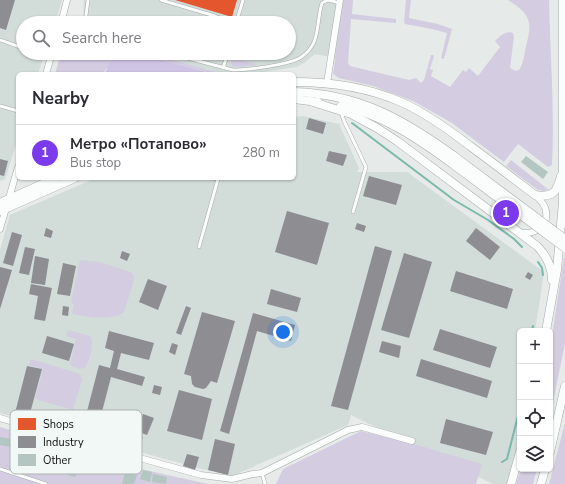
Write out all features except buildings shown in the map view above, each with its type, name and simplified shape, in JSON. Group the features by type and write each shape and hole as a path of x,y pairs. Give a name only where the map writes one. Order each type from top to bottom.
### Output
{"main road":[{"path":"547,328 557,270 564,202 564,0"},
{"path":"296,82 327,83 366,90 392,98 412,107 436,121 535,195 548,196 554,192 558,186 564,161"},
{"path":"296,92 331,96 367,105 407,124 565,248"},
{"path":"296,100 365,112 385,121 452,159 565,239"},
{"path":"342,108 397,141 537,246 547,258 552,274 552,297"},
{"path":"2,207 8,199 51,180"},
{"path":"2,207 71,180"},
{"path":"553,439 565,386"},
{"path":"511,484 517,463"},
{"path":"541,484 544,472"}],"street":[{"path":"63,16 67,0"},
{"path":"327,83 340,1"},
{"path":"47,72 50,60"},
{"path":"8,199 16,173"},
{"path":"517,231 525,233 532,232 539,228 544,222 546,215 545,208 535,195"},
{"path":"0,229 2,207"},
{"path":"0,418 10,421"},
{"path":"142,459 201,475 232,480 262,473 348,430 362,427 412,441"}],"lane":[{"path":"86,16 88,0"},
{"path":"160,0 215,16"},
{"path":"238,16 243,0"},
{"path":"296,60 311,48 315,38 322,3 328,0 340,1"},
{"path":"0,40 16,46"},
{"path":"194,60 223,68 243,70 295,60"},
{"path":"223,68 226,60"},
{"path":"0,106 16,110"},
{"path":"342,108 344,122 366,167 353,212"},
{"path":"198,247 218,180"},
{"path":"0,469 10,472"},
{"path":"262,473 265,484"},
{"path":"15,474 46,484"}],"shaded area":[{"path":"0,0 62,0 57,16 16,16 16,60 43,60 39,72 16,72 16,144 5,179 0,181"},
{"path":"84,0 346,0 337,58 315,54 304,63 296,67 264,72 216,72 173,60 296,60 296,16 83,16"},
{"path":"343,0 353,0 352,14 396,19 396,23 351,19 348,63 350,66 409,80 416,78 421,83 424,80 431,55 433,55 430,69 433,70 431,76 450,87 463,70 466,72 469,68 478,76 500,47 495,41 501,35 508,32 513,33 514,37 510,68 516,71 519,70 524,58 529,24 525,14 508,0 549,0 553,103 552,165 548,167 518,144 504,162 452,123 413,101 373,86 339,78 333,74"},
{"path":"406,0 411,0 409,18 438,24 452,29 444,59 441,58 447,33 405,24"},
{"path":"59,60 112,60 104,72 56,72"},
{"path":"162,60 173,60 216,72 206,72"},
{"path":"162,60 206,72 106,72 108,65 112,61"},
{"path":"232,60 242,60 256,65 234,67 231,63"},
{"path":"303,116 339,124 359,168 357,172 407,172 544,272 535,328 517,328 517,450 512,484 493,484 351,415 348,425 232,476 142,452 142,410 10,410 10,416 0,413 0,250 10,215 91,180 296,180 296,117"},
{"path":"511,160 549,190 538,190 506,166"},
{"path":"564,258 565,343 553,403 553,364 553,329"},
{"path":"80,260 99,262 131,272 134,276 134,280 124,312 113,317 91,317 72,314 74,304 71,302"},
{"path":"68,330 90,336 92,343 91,352 89,361 85,368 79,369 70,365 76,339 66,336"},
{"path":"31,359 80,374 82,380 73,410 35,399 43,369 29,365"},
{"path":"565,423 565,484 549,484"},
{"path":"0,427 10,430 10,474 142,474 142,469 208,484 0,484"},
{"path":"361,431 407,442 482,464 476,484 276,484 283,469"},
{"path":"520,472 536,472 533,484 516,484"}],"waterway":[{"path":"352,123 454,200 488,220 514,239 522,247"},
{"path":"538,262 542,268 543,275"},
{"path":"502,462 507,459 517,420"}],"place":[{"name":"Метро «Потапово»","path":"506,213"}]}
